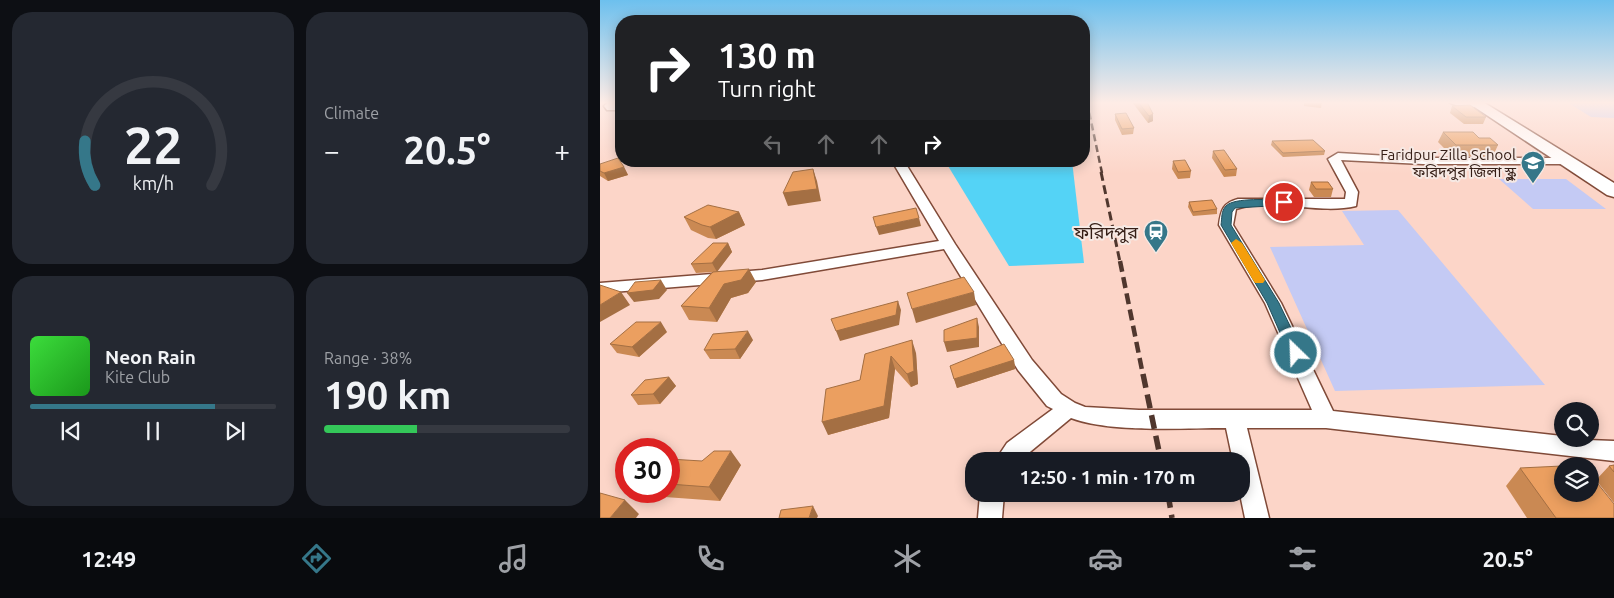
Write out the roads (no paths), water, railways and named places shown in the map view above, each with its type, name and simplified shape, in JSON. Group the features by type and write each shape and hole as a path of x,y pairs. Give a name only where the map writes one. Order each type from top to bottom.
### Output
{"highway":[{"path":"1515,126 1614,191"},
{"path":"1521,126 1614,181"}],"street":[{"path":"1326,420 1273,303 1226,225 1227,212 1231,206 1238,203 1268,202 1351,203 1352,192 1334,159 1338,156 1423,161 1566,161"},
{"path":"902,167 1025,365 1054,400 1068,409 1085,415 1127,419 1326,420 1614,451"},
{"path":"600,288 762,275 948,244"},
{"path":"1013,452 1068,409"},
{"path":"1235,419 1257,518"},
{"path":"990,518 991,502"}],"railway":[{"path":"1092,126 1102,173"},
{"path":"1101,172 1120,262"},
{"path":"1120,261 1143,375"},
{"path":"1143,374 1159,452"},
{"path":"1169,502 1172,518"}],"place":[{"name":"Faridpur Zilla School ফরিদপুর জিলা স্কুল","path":"1533,184"},
{"name":"ফরিদপুর","path":"1156,253"}]}
